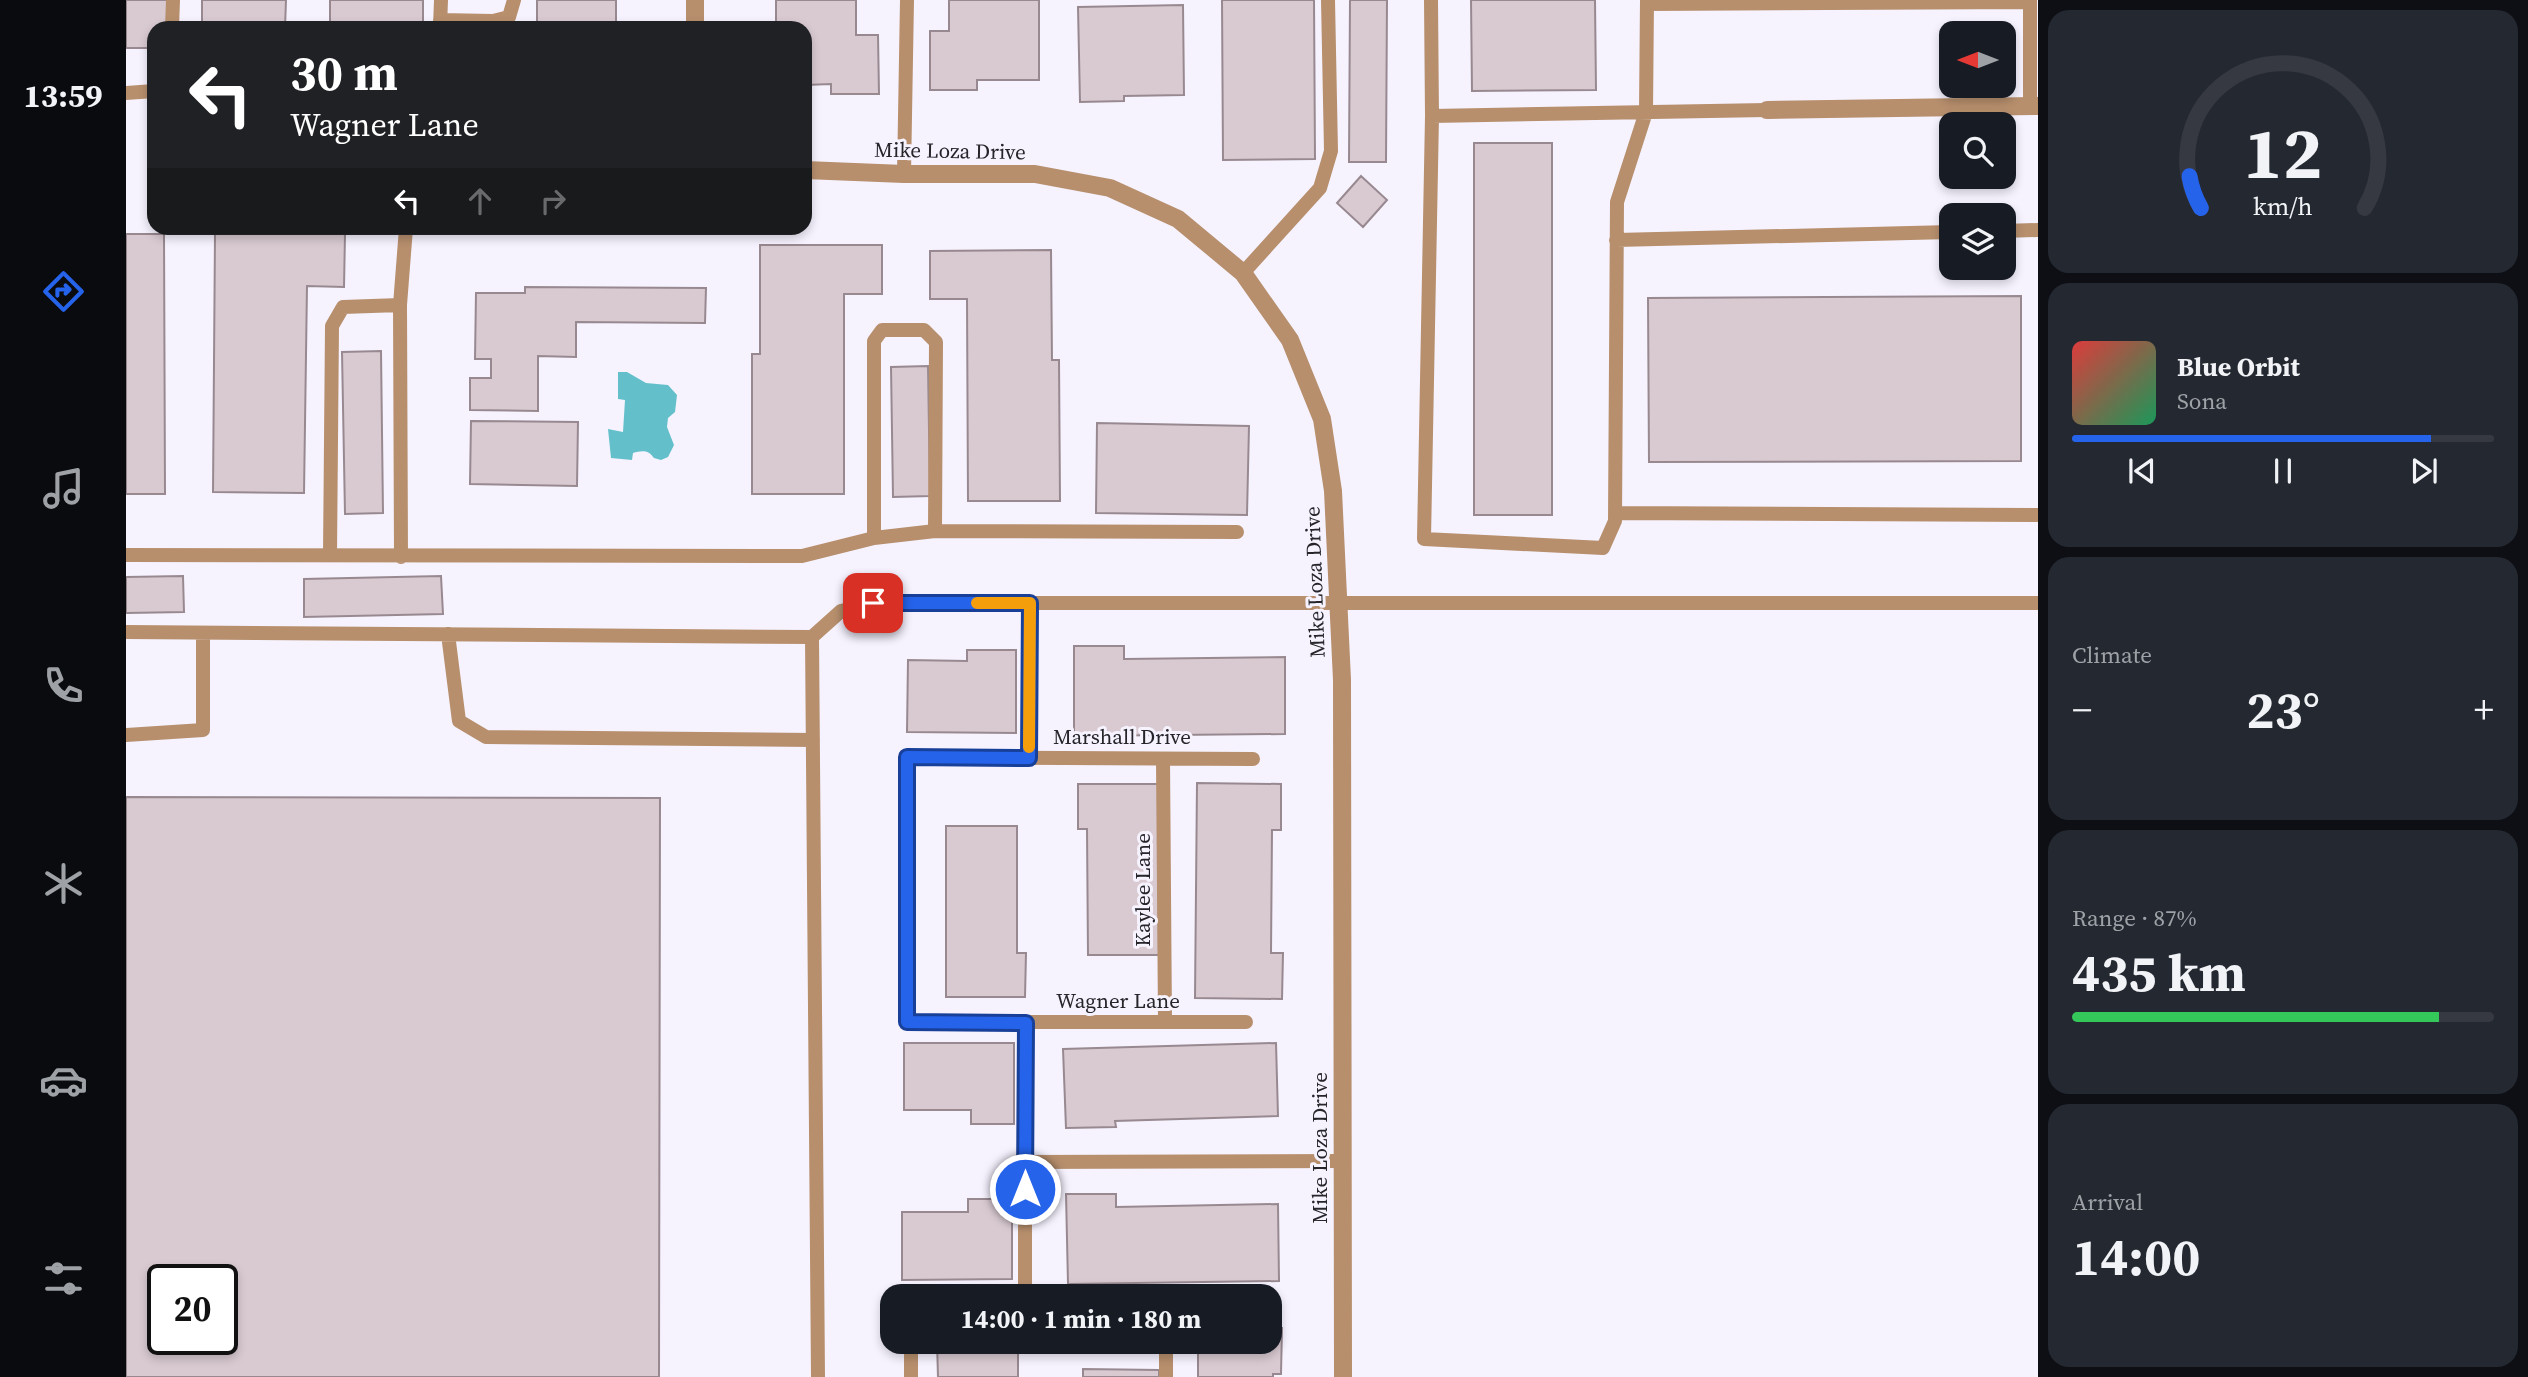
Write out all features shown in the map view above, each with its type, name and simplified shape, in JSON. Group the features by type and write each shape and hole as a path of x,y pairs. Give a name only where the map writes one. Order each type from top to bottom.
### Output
{"street":[{"path":"695,0 695,21"},
{"path":"1767,110 2034,106"},
{"name":"Mike Loza Drive","path":"812,170 904,174 1035,174 1110,188 1178,219 1243,273 1290,340 1322,419 1335,513 1342,680 1343,1377"}],"lane":[{"path":"172,21 173,0"},
{"path":"440,0 440,21"},
{"path":"493,21 509,17 514,0"},
{"path":"904,174 907,0"},
{"path":"1243,273 1320,188 1331,151 1328,0"},
{"path":"1431,0 1432,116 1424,539 1603,548 1615,522 1617,202 1646,112 1647,2 2030,1 2034,106"},
{"path":"126,93 147,92"},
{"path":"1432,116 1767,110"},
{"path":"2016,231 2038,230"},
{"path":"1616,240 1939,232"},
{"path":"401,557 400,305 405,235"},
{"path":"330,555 332,326 343,307 400,305"},
{"path":"874,538 874,341 882,330 924,330 936,342 934,531"},
{"path":"1615,513 2038,515"},
{"path":"126,555 802,556 874,538 934,531 1237,532"},
{"path":"126,632 812,637 841,611 873,603 2038,603"},
{"path":"1029,758 1030,603"},
{"path":"126,735 204,730 204,633"},
{"path":"447,635 459,720 486,737 813,740"},
{"path":"812,637 818,1377"},
{"name":"Marshall Drive","path":"907,1022 907,757 1253,759"},
{"name":"Kaylee Lane","path":"1163,758 1165,1022"},
{"name":"Wagner Lane","path":"907,1022 1246,1022"},
{"path":"1025,1284 1026,1023"},
{"path":"1025,1162 1343,1161"},
{"path":"911,1354 911,1377"},
{"path":"1166,1354 1166,1377"}],"water":[{"path":"618,372 627,372 646,383 668,385 677,395 675,412 668,418 667,427 674,445 668,457 661,460 642,451 633,453 632,460 611,458 608,429 623,432 625,400 618,399"}],"building":[{"path":"126,0 167,0 167,21 147,21 147,48 126,48"},
{"path":"202,0 286,0 285,21 202,21"},
{"path":"330,0 423,0 423,21 330,21"},
{"path":"537,0 616,0 616,21 537,21"},
{"path":"776,0 856,0 856,35 878,35 879,94 831,94 831,84 812,85 812,21 776,21"},
{"path":"949,0 1039,0 1039,80 977,80 977,90 930,90 930,31 949,31"},
{"path":"1222,0 1314,0 1315,159 1223,160"},
{"path":"1350,0 1387,0 1386,162 1349,162"},
{"path":"1471,0 1595,0 1596,90 1472,91"},
{"path":"1183,5 1184,95 1124,96 1124,101 1080,102 1078,7"},
{"path":"1474,143 1552,143 1552,515 1474,515"},
{"path":"1361,176 1387,200 1363,227 1337,203"},
{"path":"126,234 164,235 165,494 126,494"},
{"path":"215,235 345,235 344,287 307,286 304,493 213,492"},
{"path":"760,245 882,245 882,294 844,294 844,494 752,494 752,354 760,354"},
{"path":"1051,250 1052,360 1059,360 1060,501 968,501 967,299 930,299 930,251"},
{"path":"525,287 706,288 705,323 576,322 576,357 538,356 538,411 470,410 470,378 491,378 491,359 475,359 476,293 525,293"},
{"path":"2021,296 2021,461 1649,462 1648,298"},
{"path":"381,351 383,513 345,514 342,352"},
{"path":"928,366 930,496 893,497 891,367"},
{"path":"471,421 578,422 577,486 470,484"},
{"path":"1097,423 1249,426 1247,515 1096,513"},
{"path":"183,576 184,612 126,613 126,577"},
{"path":"441,576 443,614 304,617 304,579"},
{"path":"1074,646 1124,646 1124,659 1285,657 1285,734 1074,736"},
{"path":"967,650 1016,650 1016,733 907,732 908,660 967,661"},
{"path":"1197,783 1281,784 1281,830 1272,830 1271,953 1283,953 1282,999 1195,998"},
{"path":"1078,784 1158,784 1159,955 1088,955 1087,829 1078,829"},
{"path":"126,797 660,798 659,1377 126,1377"},
{"path":"946,826 1017,826 1017,953 1026,953 1025,997 946,997"},
{"path":"904,1043 1014,1043 1014,1124 971,1124 971,1110 904,1110"},
{"path":"1276,1043 1278,1116 1115,1121 1116,1127 1066,1128 1063,1049"},
{"path":"1066,1194 1116,1194 1116,1207 1278,1204 1279,1281 1068,1284"},
{"path":"968,1199 1012,1199 1012,1279 902,1280 902,1212 968,1212"},
{"path":"937,1354 1018,1354 1018,1377 938,1377"},
{"path":"1198,1354 1281,1354 1281,1374 1273,1374 1273,1377 1198,1377"},
{"path":"1083,1369 1159,1370 1159,1377 1083,1377"}],"slow traffic":[{"path":"977,603 1030,603 1029,747"}],"route":[{"path":"873,603 1030,603 1029,758 907,757 907,1022 1026,1023 1025,1189"}]}
